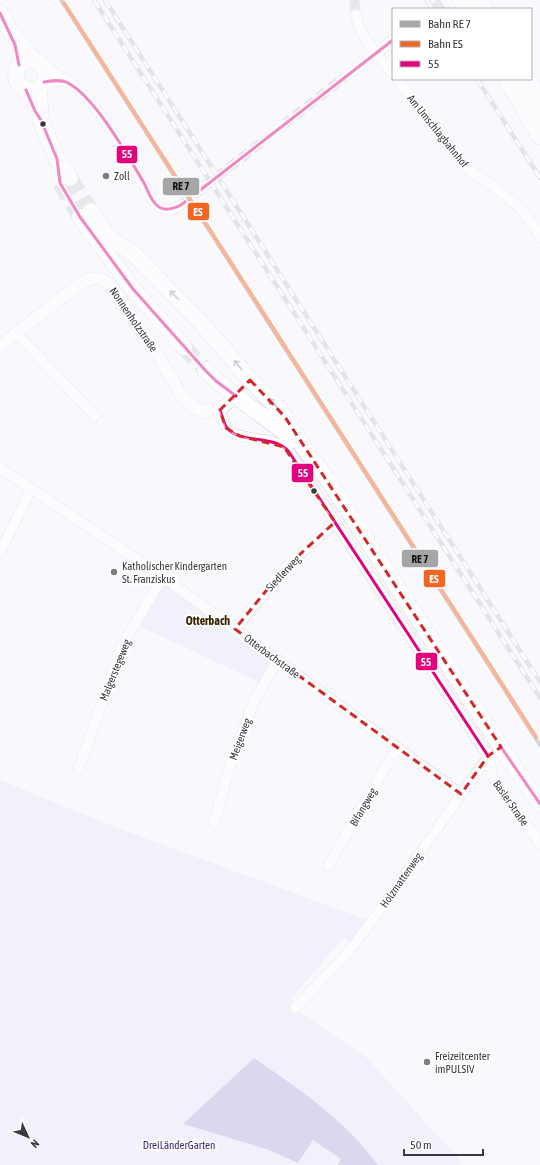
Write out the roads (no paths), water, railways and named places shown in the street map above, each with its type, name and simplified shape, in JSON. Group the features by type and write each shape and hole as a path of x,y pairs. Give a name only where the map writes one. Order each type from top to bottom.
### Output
{"highway":[{"path":"509,80 540,135"},
{"path":"527,80 540,101"}],"main road":[{"path":"0,13 38,77 35,111 41,120 65,181"},
{"path":"8,28 19,65 15,74 16,80 20,86 38,77"},
{"path":"19,65 27,60 38,77"},
{"path":"85,214 103,240 113,261 133,289 184,347"},
{"path":"103,240 132,252 202,324 250,380 285,417 303,447 328,480 501,747 540,804"},
{"path":"206,370 216,381 303,447"},
{"path":"236,396 250,380"}],"street":[{"path":"356,15 362,34 392,73"},
{"path":"346,76 392,41"},
{"path":"38,77 68,82"},
{"path":"38,77 62,77 85,96 98,112 142,180 155,204 161,208 169,210 181,205"},
{"name":"Am Umschlagbahnhof","path":"398,80 458,159 482,180 517,204 533,224 540,236"},
{"path":"519,80 540,116"},
{"path":"267,138 283,125"},
{"name":"Nonnenholzstraße","path":"0,346 78,285 94,278 102,279 112,288 138,325 156,352 181,395 193,407 199,410 211,412 220,410"},
{"path":"16,333 94,416"},
{"path":"220,410 236,396"},
{"name":"Basler Straße","path":"220,410 226,428 233,434 260,438 284,447 292,456 488,756 492,776 540,844"},
{"name":"Otterbachstraße","path":"0,468 164,577 460,794"},
{"path":"0,552 31,489"},
{"name":"Siedlerweg","path":"235,629 283,570 335,522"},
{"name":"Malgerstegeweg","path":"79,768 121,648 148,600 164,577"},
{"name":"Meigerweg","path":"214,822 232,760 254,701 278,660"},
{"name":"Bifangweg","path":"328,866 397,747"},
{"name":"Holzmattenweg","path":"295,1008 359,938 488,756 501,747"}],"tunnel":[{"path":"354,0 356,15"},
{"path":"435,8 446,0"},
{"path":"283,125 346,76"},
{"path":"205,186 267,138"},
{"path":"70,178 91,211"},
{"path":"60,183 80,217"},
{"path":"181,205 201,189"},
{"path":"184,347 205,370"}],"railway":[{"path":"94,0 540,698"},
{"path":"105,0 540,682"},
{"path":"427,0 432,8"},
{"path":"478,80 540,178"}],"rail line":[{"name":"ES","path":"64,3 536,737"}],"place":[{"name":"Zoll","path":"106,176"},
{"name":"Katholischer Kindergarten St. Franziskus","path":"114,572"},
{"name":"Freizeitcenter imPULSIV","path":"427,1062"}],"district":[{"name":"Otterbach","path":"208,621"}],"park label":[{"name":"DreiLänderGarten","path":"179,1145"}]}
